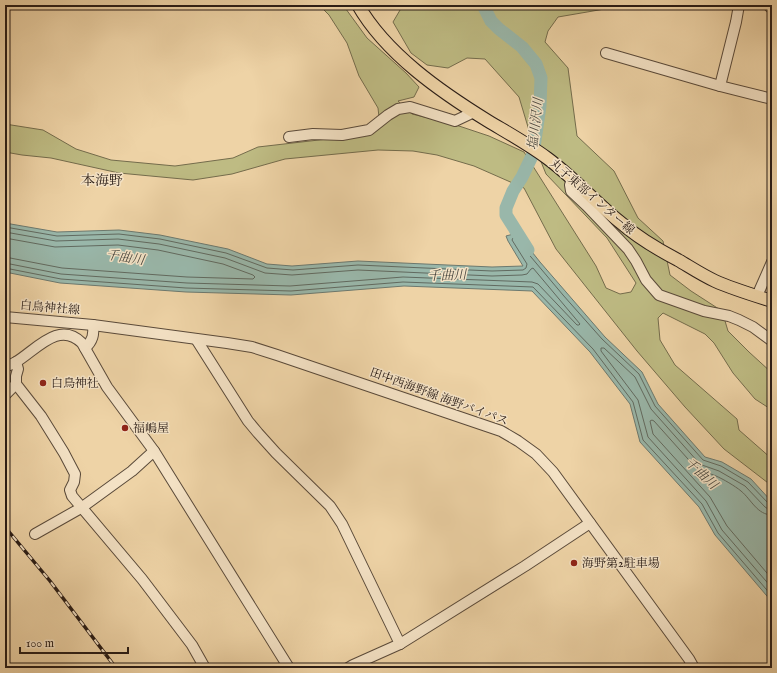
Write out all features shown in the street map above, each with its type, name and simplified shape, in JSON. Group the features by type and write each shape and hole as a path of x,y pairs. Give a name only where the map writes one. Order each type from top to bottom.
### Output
{"main road":[{"name":"丸子東部インター線","path":"358,5 372,27 400,56 438,87 474,112 547,158 619,222 636,235 656,248 714,280 734,289 772,301"}],"street":[{"path":"720,86 739,5"},
{"path":"768,5 772,9"},
{"path":"606,53 720,86 772,98"},
{"path":"289,137 313,134 342,135 369,130 388,114 398,109 410,107 455,121 474,112"},
{"path":"572,179 570,185 571,191 588,206 628,249 646,280 659,295 704,311 729,316 740,320 753,327 772,341"},
{"path":"757,296 772,262"},
{"name":"白鳥神社線","path":"5,317 93,325"},
{"path":"85,348 92,340 94,333 93,325"},
{"name":"田中西海野線 海野バイパス","path":"93,325 239,344 271,353 501,431 536,454 553,472 694,668"},
{"path":"5,367 16,362 51,337 68,335 77,338 85,348 107,387 154,451 289,668"},
{"path":"196,339 248,421 276,453 330,506 342,524 400,644"},
{"path":"16,362 18,369 16,384 41,416 75,474 74,482 70,490 72,496 142,579 192,645 205,668"},
{"path":"5,395 16,384"},
{"path":"35,534 81,508 132,471 154,451"},
{"path":"348,668 400,644 590,524"}],"shaded area":[{"path":"319,5 343,5 367,38 406,73 419,87 414,97 398,101 412,114 453,124 489,136 524,152 596,266 606,288 620,294 631,292 636,283 607,238 546,174 531,137 519,97 485,59 467,58 448,68 427,65 411,53 393,22 403,5 623,5 558,17 548,31 545,42 568,68 577,136 614,171 638,218 663,241 670,275 691,291 722,311 728,331 772,373 772,410 755,399 733,373 714,343 705,334 663,313 658,318 660,340 675,365 737,419 739,430 772,459 772,486 724,449 685,407 637,351 556,249 524,188 474,166 437,155 413,151 378,150 285,159 232,174 193,180 119,173 51,158 5,152 5,124 43,130 76,149 111,160 175,166 233,158 258,147 371,134 380,126 378,108 359,76 347,43 329,15"}],"water":[{"name":"千曲川","path":"5,223 57,232 119,230 160,235 228,249 267,264 292,266 358,261 492,267 523,266 506,236 517,233 605,337 642,372 658,404 705,457 722,462 751,479 772,502 772,602 715,535 699,507 640,442 630,404 590,352 532,291 404,286 291,295 186,292 60,283 5,272"}],"waterway":[{"name":"塩川沢川","path":"483,5 491,21 522,47 536,64 541,78 540,106 533,154 522,177 513,191 506,208 506,215 528,250"}],"railway":[{"path":"5,527 50,581 116,668"}],"place":[{"name":"白鳥神社","path":"43,383"},
{"name":"福嶋屋","path":"125,428"},
{"name":"海野第2駐車場","path":"574,563"}],"district":[{"name":"本海野","path":"102,181"}]}
